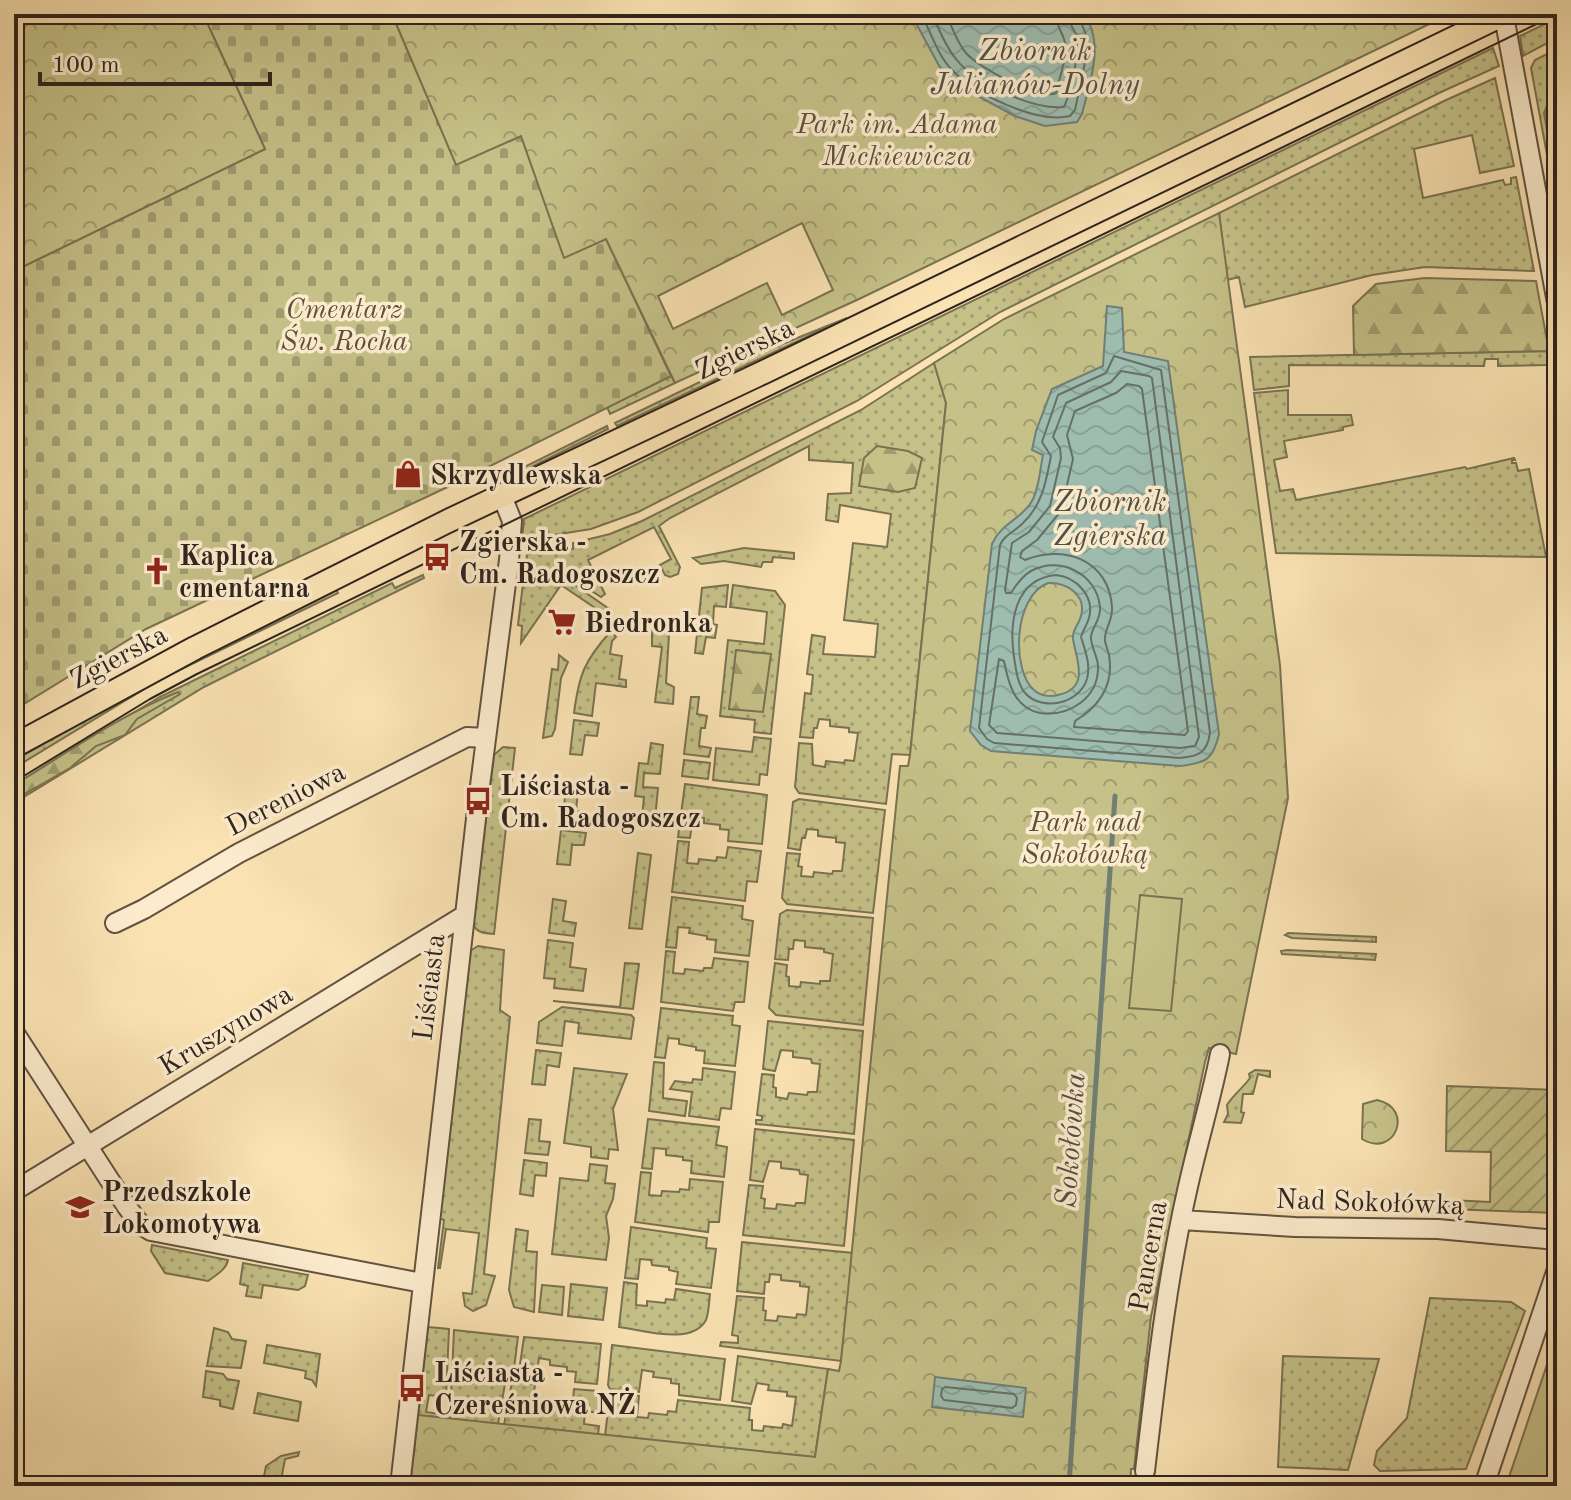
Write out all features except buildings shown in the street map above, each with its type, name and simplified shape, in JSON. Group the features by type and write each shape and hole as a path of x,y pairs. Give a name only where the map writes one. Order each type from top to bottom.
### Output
{"main road":[{"name":"Zgierska","path":"14,746 195,648 502,496 1502,15"}],"street":[{"path":"1502,15 1557,303"},
{"name":"Liściasta","path":"400,1486 486,738 501,635 512,526 502,496"},
{"name":"Dereniowa","path":"115,923 239,853 467,737 486,738"},
{"name":"Kruszynowa","path":"14,1191 465,915"},
{"path":"17,1045 127,1207 141,1225 151,1231 422,1283"},
{"name":"Pancerna","path":"1145,1471 1162,1326 1181,1220 1220,1054"},
{"name":"Nad Sokołówką","path":"1181,1220 1286,1227 1438,1229 1557,1240"},
{"path":"1484,1486 1557,1269"}],"green space":[{"path":"14,14 203,14 265,149 14,271"},
{"name":"Cmentarz Św. Rocha","path":"203,14 392,14 456,164 521,136 564,257 606,239 671,376 454,484 146,629 19,707 14,695 14,271 265,149"},
{"name":"Park im. Adama Mickiewicza","path":"392,14 1450,14 859,299 675,383 606,239 564,258 521,136 456,165","holes":["802,223 833,290 782,315 767,283 673,329 658,296"]},
{"path":"1557,18 1557,38 1523,56 1520,36"},
{"path":"1493,48 1499,66 1000,312 857,401 638,512 591,529 522,540 524,519"},
{"path":"1557,49 1557,81 1544,113 1556,181 1557,209 1531,68 1535,60"},
{"path":"1495,78 1514,166 1480,173 1472,135 1414,149 1423,198 1503,180 1505,185 1511,184 1511,178 1516,177 1534,271 1425,267 1372,275 1245,307 1239,277 1227,280 1219,213"},
{"path":"1557,86 1557,179 1546,113"},
{"name":"Park nad Sokołówką","path":"1219,213 1280,665 1288,798 1236,1054 1209,1048 1205,1062 1151,1317 1130,1486 410,1486 418,1415 815,1457 828,1369 839,1371 841,1361 900,766 908,766 910,755 946,403 934,363 1004,319"},
{"path":"1425,278 1536,281 1549,351 1354,355 1353,306 1376,284"},
{"path":"847,318 617,426 615,423 762,352"},
{"path":"1549,351 1551,363 1546,365 1498,366 1498,359 1485,359 1484,366 1289,365 1289,386 1254,390 1250,357"},
{"path":"934,363 946,403 910,755 892,754 886,804 799,793 795,787 799,743 812,744 813,765 825,767 826,761 854,761 858,733 849,732 849,728 830,726 830,720 819,719 813,738 800,737 805,693 811,694 813,675 807,674 812,635 825,637 823,654 875,657 878,624 844,620 853,543 887,547 891,514 840,505 838,522 826,520 828,494 851,493 853,463 809,460 809,446 670,518 659,526 680,567 678,574 670,577 665,575 660,565 671,559 654,527 588,560 605,594 601,597 567,575 525,571 527,555 541,547 542,553 573,549 573,543 610,534 642,521 861,410"},
{"path":"671,376 675,383 610,414 607,407"},
{"path":"1288,390 1288,415 1351,415 1353,425 1343,427 1343,430 1284,441 1287,457 1274,460 1280,491 1293,489 1296,500 1514,458 1512,463 1516,463 1518,471 1529,469 1546,557 1276,553 1254,393"},
{"path":"607,426 608,429 493,486 492,483"},
{"path":"877,446 908,451 922,458 915,488 898,492 859,486 864,458"},
{"path":"744,548 794,553 794,559 773,557 772,562 763,562 761,567 724,561 701,564 693,558"},
{"path":"423,575 424,578 204,687 14,803 14,785 160,697 392,583 395,588"},
{"path":"524,575 566,579 612,611 607,616 561,585 521,643 522,626 518,625"},
{"path":"728,585 726,607 714,606 713,624 717,625 715,638 706,637 703,654 695,653 702,588"},
{"path":"733,585 775,591 785,605 771,734 754,732 755,720 720,716 728,640 764,644 767,612 730,607"},
{"path":"335,587 338,593 161,679 14,768 14,761 167,674"},
{"path":"652,626 669,635 666,683 674,687 673,704 655,702 662,647 652,646"},
{"path":"611,631 616,637 612,641 610,654 622,656 619,679 626,680 626,687 596,683 592,716 574,713 584,669"},
{"path":"736,650 771,654 763,712 729,709"},
{"path":"559,655 568,662 561,678 555,729 552,736 543,738 552,669 558,670"},
{"path":"178,692 180,694 137,719 125,735 96,746 70,768 14,800 14,785 115,723"},
{"path":"691,697 699,697 697,714 707,716 705,728 701,728 699,746 711,748 709,757 684,754"},
{"path":"574,720 599,723 597,736 585,735 582,755 570,754"},
{"path":"754,737 771,739 767,775 760,774 759,785 713,780 716,748 752,752"},
{"path":"651,743 663,745 660,774 644,773 643,787 658,788 655,819 642,818 644,797 635,796 639,763 648,764"},
{"path":"503,747 515,748 494,934 479,931 473,924 494,755"},
{"path":"684,760 710,763 708,779 682,776"},
{"path":"685,784 767,795 762,844 728,841 729,830 704,823 704,818 693,817 690,838 678,837"},
{"path":"566,789 578,790 576,811 588,813 587,826 562,823"},
{"path":"799,799 885,810 873,913 787,904 782,898 787,853 800,854 798,866 802,867 801,876 813,877 814,872 832,874 833,871 842,871 845,843 836,842 836,838 818,836 818,830 807,829 800,850 788,848 793,802"},
{"path":"561,830 586,833 584,845 572,845 570,865 557,864"},
{"path":"678,841 689,842 687,863 698,864 699,859 716,861 717,857 726,858 728,847 761,851 757,882 747,881 745,901 672,892"},
{"path":"638,853 651,855 642,929 629,928"},
{"path":"1140,895 1182,899 1171,1011 1129,1008"},
{"path":"672,897 743,906 742,919 753,921 749,956 715,952 716,940 689,933 690,928 678,927 676,948 666,947"},
{"path":"553,899 566,901 563,921 576,923 574,936 549,933"},
{"path":"787,910 873,918 863,1025 776,1015 769,1008 775,963 787,965 789,986 800,987 801,982 820,984 820,981 830,981 833,954 824,952 824,949 805,947 805,941 794,940 788,960 775,959 780,914"},
{"path":"1285,935 1376,937 1376,942 1292,938"},
{"path":"548,940 573,943 570,967 586,969 583,991 554,988 555,979 544,978"},
{"path":"478,946 504,950 500,1010 510,1017 484,1274 495,1276 486,1305 473,1311 465,1306 463,1293 472,1294 479,1233 446,1229 438,1268 444,1220 438,1218 470,951"},
{"path":"666,951 675,952 673,973 684,974 685,969 703,971 704,968 712,968 714,958 748,962 744,1002 735,1002 733,1011 661,1002"},
{"path":"1281,951 1376,954 1375,960 1282,954"},
{"path":"625,963 639,964 633,1009 553,1001 620,1007"},
{"path":"562,1007 631,1015 634,1018 631,1039 578,1033 579,1023 565,1021 562,1046 537,1043 539,1022"},
{"path":"661,1008 733,1016 732,1025 740,1026 735,1066 704,1063 705,1051 679,1044 679,1039 668,1038 665,1058 655,1057"},
{"path":"768,1021 863,1031 854,1134 756,1124 756,1120 762,1120 762,1116 757,1115 762,1074 774,1075 776,1097 787,1099 789,1093 807,1095 808,1092 817,1092 820,1064 812,1063 811,1059 793,1057 793,1051 781,1050 775,1071 763,1069"},
{"path":"536,1050 561,1053 559,1067 547,1065 545,1085 532,1084"},
{"path":"654,1062 664,1063 663,1098 687,1101 685,1116 649,1111"},
{"path":"574,1068 627,1074 613,1109 618,1150 609,1149 608,1159 591,1157 591,1147 564,1143"},
{"path":"703,1068 735,1072 731,1109 721,1108 719,1120 689,1116 692,1092 670,1089 675,1081 692,1083 693,1079 702,1080"},
{"path":"1255,1070 1270,1071 1270,1077 1258,1074 1253,1094 1243,1094 1241,1123 1224,1122 1228,1114 1227,1105"},
{"path":"1447,1086 1557,1090 1555,1213 1449,1209 1450,1200 1490,1202 1491,1152 1446,1151"},
{"path":"1377,1100 1389,1105 1398,1121 1391,1138 1374,1143 1362,1139 1363,1104"},
{"path":"529,1119 541,1120 539,1141 550,1142 548,1155 525,1153"},
{"path":"648,1119 719,1127 716,1145 727,1147 724,1177 691,1173 692,1161 666,1155 666,1149 654,1148 652,1169 642,1168"},
{"path":"755,1129 854,1140 844,1246 743,1235 749,1185 763,1186 761,1198 765,1199 764,1208 776,1209 777,1204 795,1206 796,1203 805,1203 808,1175 800,1174 799,1170 781,1168 781,1162 769,1161 763,1182 750,1180"},
{"path":"524,1160 547,1163 546,1176 535,1175 533,1196 520,1194"},
{"path":"590,1164 607,1166 605,1183 615,1184 606,1216 609,1238 606,1260 552,1254 560,1178 588,1181"},
{"path":"641,1172 651,1173 649,1195 661,1196 662,1191 689,1190 690,1179 723,1182 719,1222 709,1222 708,1232 635,1222"},
{"path":"631,1227 707,1238 706,1248 716,1249 711,1288 676,1284 678,1272 669,1270 669,1267 652,1265 651,1260 640,1259 638,1279 625,1278"},
{"path":"516,1229 528,1231 526,1251 537,1252 534,1312 514,1307 509,1290"},
{"path":"742,1242 853,1253 841,1361 720,1346 721,1342 738,1343 738,1336 732,1335 737,1296 764,1298 765,1320 777,1321 778,1316 796,1318 797,1314 806,1315 809,1287 800,1286 800,1282 781,1280 781,1275 770,1274 769,1282 765,1282 764,1294 737,1291"},
{"path":"152,1245 228,1260 223,1269 208,1281 165,1273 151,1251"},
{"path":"243,1263 308,1275 305,1286 298,1290 263,1285 261,1298 246,1296 248,1286 240,1284"},
{"path":"624,1282 637,1284 636,1305 647,1306 647,1301 665,1303 666,1299 674,1300 676,1289 710,1294 706,1320 699,1328 679,1334 619,1327"},
{"path":"571,1284 607,1288 603,1320 568,1316"},
{"path":"542,1285 564,1287 562,1315 539,1312"},
{"path":"1430,1298 1511,1302 1525,1311 1466,1469 1380,1471 1374,1465 1377,1451 1407,1418"},
{"path":"428,1327 449,1329 446,1397 429,1395 426,1412 445,1415 446,1418 418,1415"},
{"path":"214,1328 228,1332 232,1339 246,1341 241,1368 207,1366"},
{"path":"454,1330 518,1337 513,1376 506,1378 498,1424 450,1419"},
{"path":"1557,1335 1557,1486 1506,1486"},
{"path":"524,1337 601,1344 597,1384 575,1382 576,1372 567,1371 567,1367 550,1365 550,1360 539,1358 536,1379 518,1378"},
{"path":"267,1345 320,1354 316,1386 312,1380 305,1378 306,1371 264,1363"},
{"path":"612,1345 725,1359 720,1400 679,1395 679,1384 671,1383 671,1379 653,1377 654,1372 642,1370 639,1392 610,1389"},
{"path":"738,1356 828,1369 815,1457 605,1436 610,1393 639,1396 637,1417 648,1418 649,1413 667,1415 668,1411 676,1412 678,1400 750,1408 752,1430 763,1431 764,1426 782,1428 783,1424 792,1426 796,1397 787,1396 787,1392 768,1390 769,1385 757,1383 751,1404 732,1401"},
{"path":"1283,1356 1379,1359 1348,1470 1278,1467"},
{"path":"206,1371 239,1381 233,1409 220,1406 220,1400 203,1397"},
{"path":"1141,1372 1130,1480 1286,1486 1122,1486"},
{"path":"512,1382 535,1384 533,1405 544,1407 545,1401 563,1403 564,1399 573,1400 574,1389 598,1391 602,1394 600,1413 585,1411 584,1424 599,1426 598,1435 504,1425"},
{"path":"258,1393 301,1402 298,1421 254,1413"},
{"path":"299,1452 298,1456 285,1459 280,1486 262,1486 266,1466 281,1456"}],"water":[{"name":"Zbiornik Julianów-Dolny","path":"911,14 1084,14 1094,37 1095,50 1082,114 1077,122 1045,126 1015,116 957,85 943,73"},
{"name":"Zbiornik Zgierska","path":"1107,306 1122,308 1124,352 1168,361 1219,734 1211,755 1196,763 1180,766 991,751 981,745 970,731 992,544 1001,531 1023,513 1034,496 1043,455 1032,450 1052,389 1103,366","holes":["1048,583 1074,591 1081,602 1081,616 1073,636 1079,672 1075,686 1049,696 1037,693 1027,681 1019,652 1019,635 1022,618 1036,591"]},
{"path":"935,1377 1026,1388 1023,1417 932,1407"}],"waterway":[{"name":"Sokołówka","path":"1069,1486 1115,796"}],"tram line":[{"path":"14,782 197,674 1557,14"}],"place":[{"name":"Skrzydlewska","path":"408,474"},
{"name":"Zgierska - Cm. Radogoszcz","path":"437,557"},
{"name":"Kaplica cmentarna","path":"157,571"},
{"name":"Biedronka","path":"562,622"},
{"name":"Liściasta - Cm. Radogoszcz","path":"478,801"},
{"name":"Przedszkole Lokomotywa","path":"80,1207"},
{"name":"Liściasta - Czereśniowa NŻ","path":"412,1388"}]}
